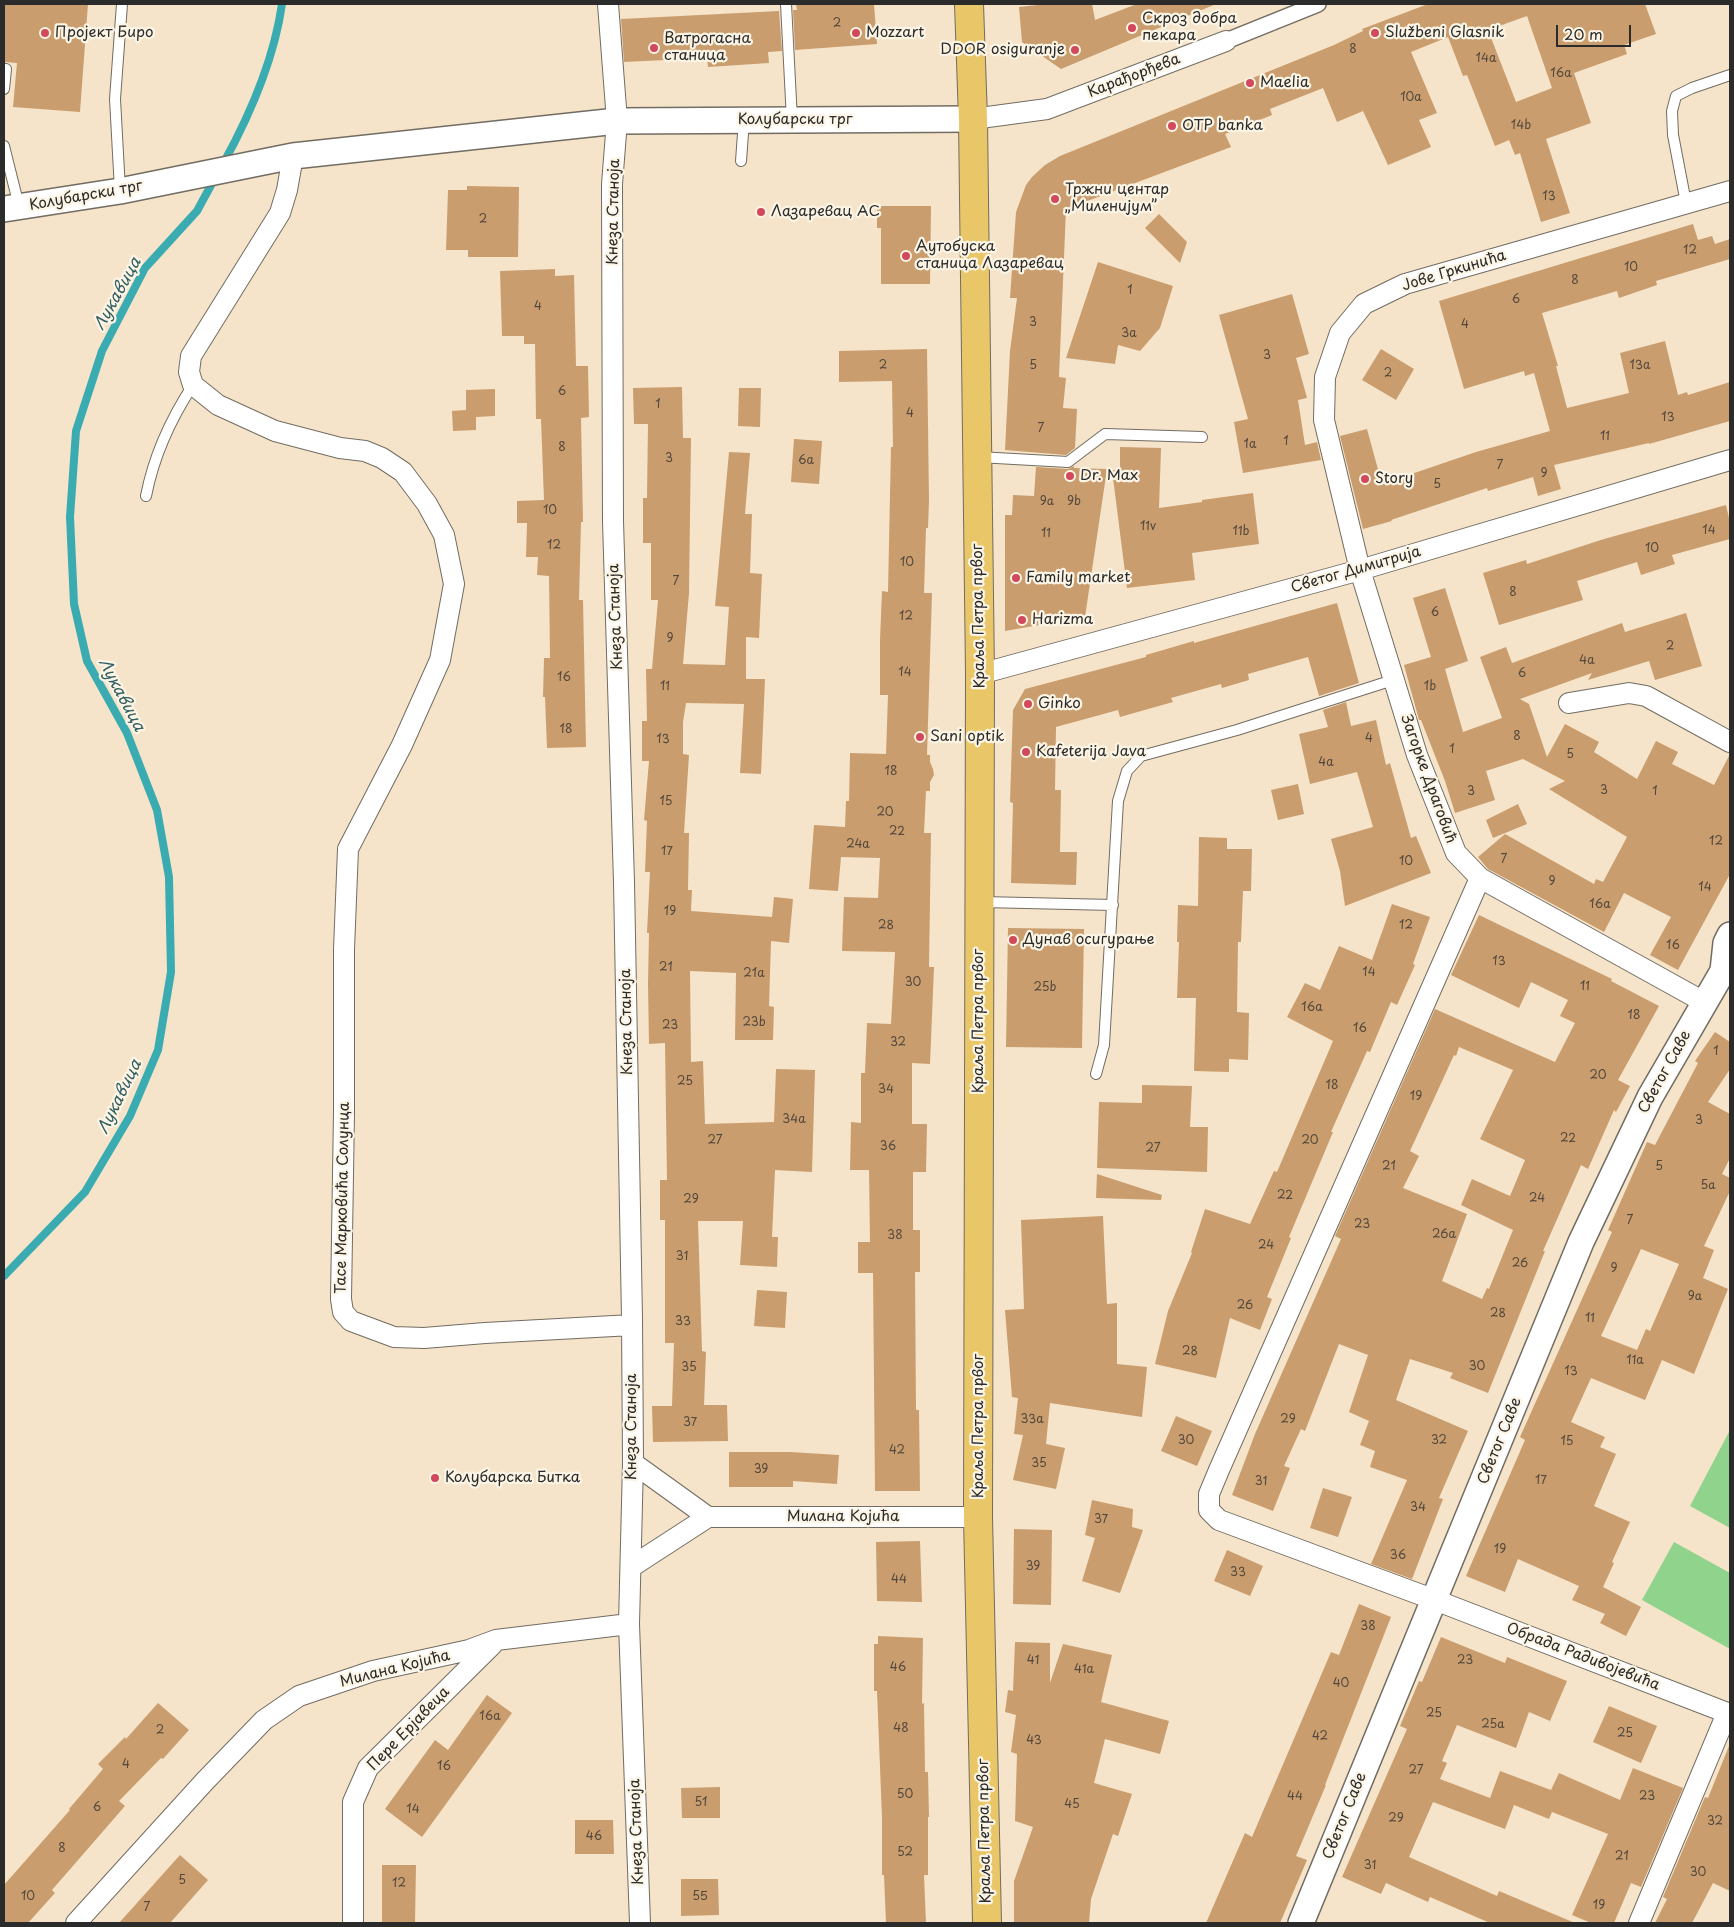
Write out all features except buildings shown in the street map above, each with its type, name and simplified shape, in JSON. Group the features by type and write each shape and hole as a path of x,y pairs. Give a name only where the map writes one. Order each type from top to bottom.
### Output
{"main road":[{"name":"Краља Петра првог","path":"969,4 973,119 980,674 978,1517 987,1923"}],"street":[{"name":"Кнеза Станоја","path":"608,4 617,121 612,184 613,521 625,892 632,1325 633,1463 629,1624 640,1923"},
{"name":"Карађорђева","path":"973,119 1047,109 1318,4"},
{"name":"Колубарски трг","path":"11,208 120,191 298,156 617,121 973,119"},
{"path":"193,385 189,372 191,356 280,213 298,156"},
{"name":"Јове Гркинића","path":"1360,570 1324,420 1324,411 1325,377 1340,334 1364,304 1405,284 1730,191"},
{"name":"Тасе Марковића Солунца","path":"193,385 218,405 275,431 340,448 365,451 382,458 403,472 427,504 444,535 454,584 440,660 402,745 348,849 344,949 341,1298 343,1312 351,1321 394,1337 424,1338 632,1325"},
{"name":"Светог Димитрија","path":"980,674 1360,570 1730,460"},
{"name":"Загорке Драговић","path":"1360,570 1417,755 1456,853 1480,878 1704,1002"},
{"path":"1569,703 1629,693 1646,696 1730,742"},
{"name":"Обрада Радивојевића","path":"1480,878 1209,1494 1209,1510 1219,1520 1435,1600 1729,1714"},
{"name":"Светог Саве","path":"1301,1923 1581,1242 1650,1097 1704,1002 1728,971 1726,943 1730,935"},
{"path":"631,1567 708,1517 633,1463"},
{"name":"Милана Којића","path":"708,1517 978,1517"},
{"name":"Милана Којића","path":"76,1923 204,1781 264,1720 299,1696 373,1671 469,1650 496,1640 629,1624"},
{"name":"Пере Ерјавеца","path":"353,1923 353,1802 368,1768 496,1640"},
{"path":"1639,1923 1729,1714"}],"lane":[{"path":"120,191 115,100 122,4"},
{"path":"786,4 792,120"},
{"path":"4,89 6,69"},
{"path":"1686,203 1673,135 1672,111 1676,96 1692,88 1730,75"},
{"path":"742,161 744,120"},
{"path":"4,146 11,208"},
{"path":"146,496 158,450 179,406 193,385"},
{"path":"978,457 1068,462 1105,434 1202,437"},
{"path":"1096,1074 1104,1045 1118,801 1127,770 1142,756 1237,730 1393,680"},
{"path":"979,902 1113,906"}],"green space":[{"path":"1730,1430 1730,1528 1690,1506"},
{"path":"1674,1542 1730,1573 1730,1649 1642,1600"}],"waterway":[{"name":"Лукавица","path":"223,164 260,87 273,46 282,4"},
{"name":"Лукавица","path":"4,1276 85,1192 130,1116 158,1050 171,972 169,877 157,810 127,733 87,661 74,604 70,517 76,431 102,351 145,268 197,211 216,176"}],"place":[{"name":"Скроз добра пекара","path":"1132,28"},
{"name":"Пројект Биро","path":"45,33"},
{"name":"Mozzart","path":"856,33"},
{"name":"Službeni Glasnik","path":"1375,33"},
{"name":"Ватрогасна станица","path":"654,48"},
{"name":"DDOR osiguranje","path":"1075,50"},
{"name":"Maelia","path":"1250,83"},
{"name":"OTP banka","path":"1172,126"},
{"name":"Тржни центар „Миленијум”","path":"1055,199"},
{"name":"Лазаревац АС","path":"761,212"},
{"name":"Аутобуска станица Лазаревац","path":"906,256"},
{"name":"Dr. Max","path":"1070,476"},
{"name":"Story","path":"1365,479"},
{"name":"Family market","path":"1016,578"},
{"name":"Harizma","path":"1022,620"},
{"name":"Ginko","path":"1028,704"},
{"name":"Sani optik","path":"920,737"},
{"name":"Kafeterija Java","path":"1026,752"},
{"name":"Дунав осигурање","path":"1013,940"},
{"name":"Колубарска Битка","path":"435,1478"}]}
